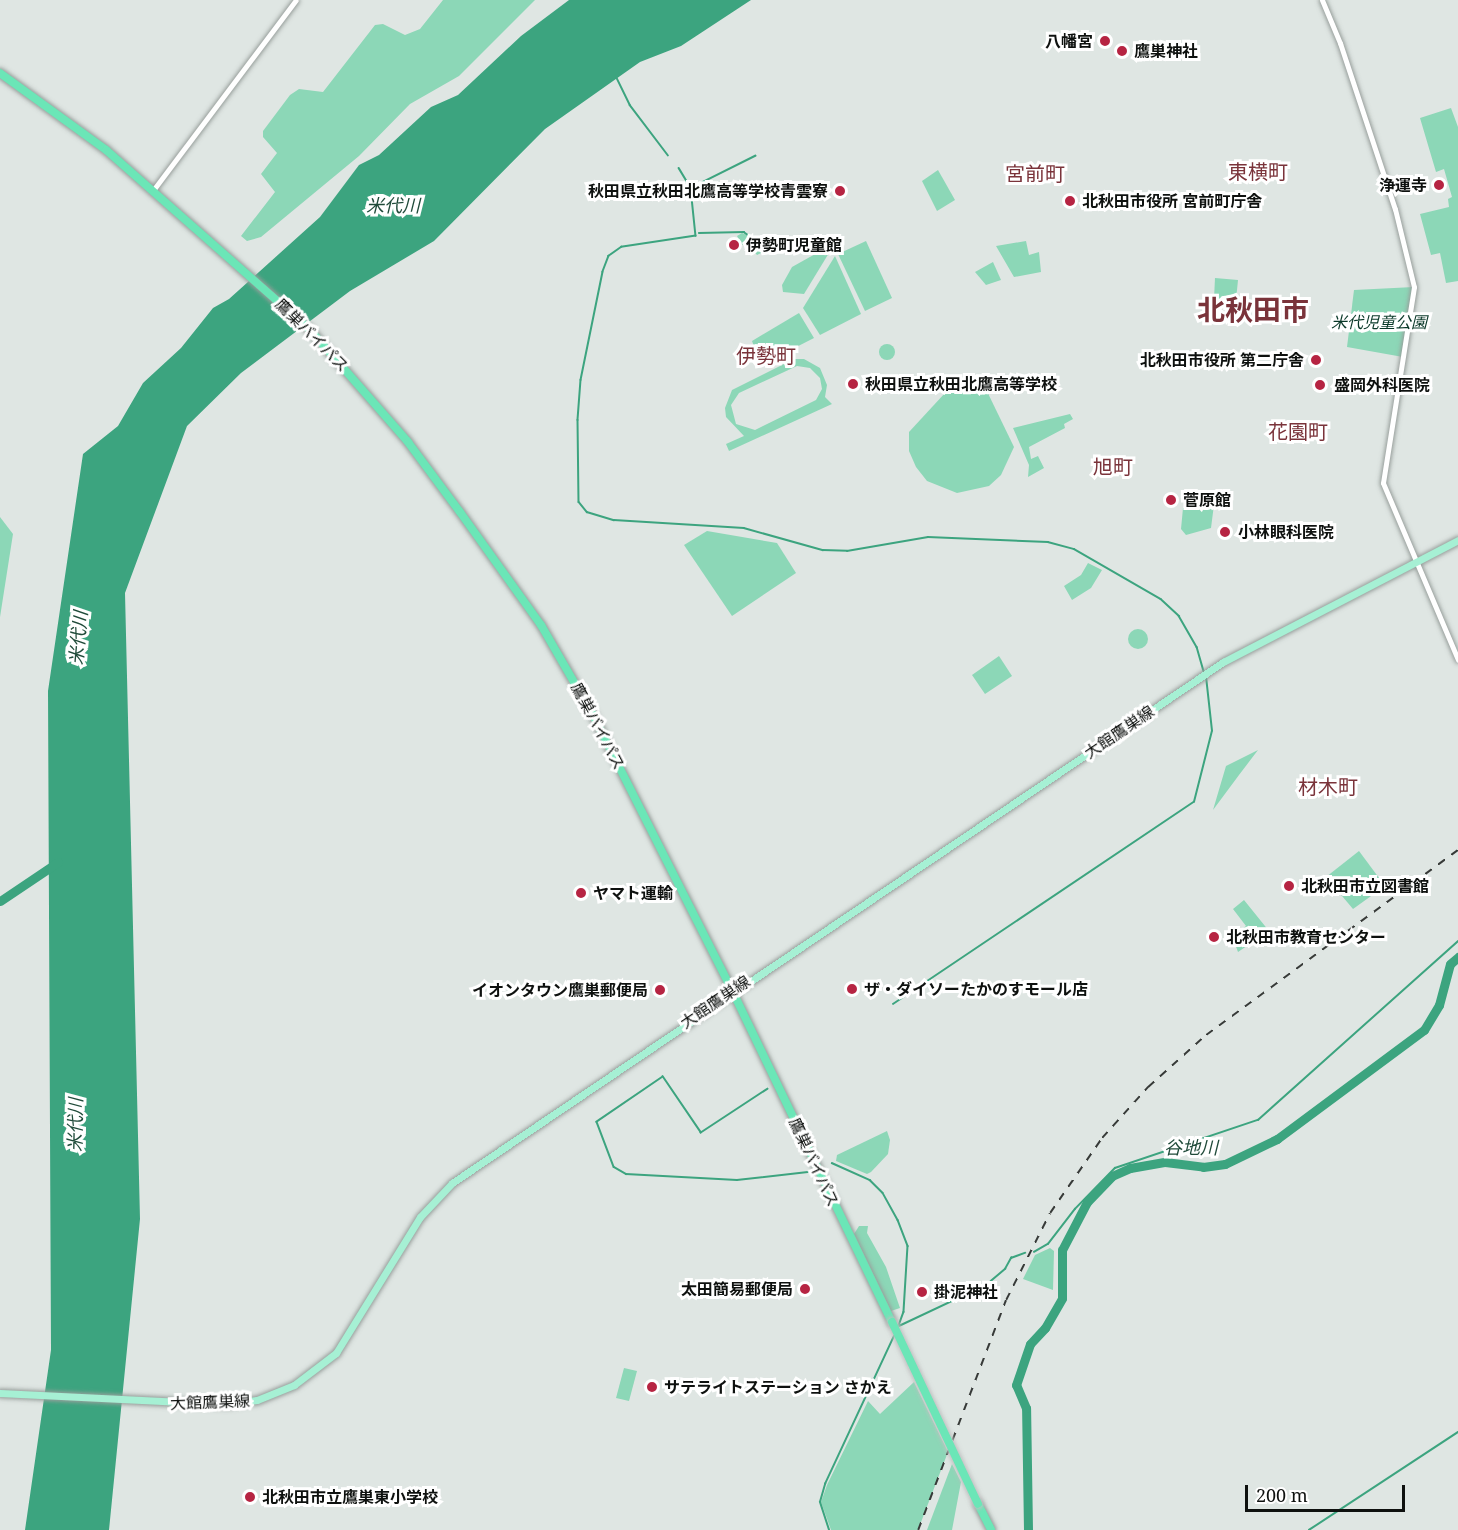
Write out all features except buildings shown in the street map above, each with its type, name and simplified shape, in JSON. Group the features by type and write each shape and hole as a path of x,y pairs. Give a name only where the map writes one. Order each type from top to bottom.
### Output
{"highway":[{"name":"鷹巣バイパス","path":"0,73 154,189 310,330 408,442 562,660 732,990 991,1530"}],"main road":[{"name":"大館鷹巣線","path":"0,1393 178,1404 257,1400 294,1385 336,1353 420,1217 452,1183 732,990 1232,656 1458,540"}],"street":[{"path":"154,189 296,0"},
{"path":"1322,0 1346,60 1409,255 1414,287 1383,483 1458,660"}],"green space":[{"path":"443,0 535,0 459,76 410,104 359,156 261,237 247,241 241,236 275,192 261,174 277,153 263,137 263,131 290,95 299,89 323,92 375,25 383,24 405,35 420,29"},
{"path":"1451,108 1458,127 1458,281 1446,283 1440,253 1431,255 1420,214 1449,207 1448,199 1452,197 1444,169 1436,172 1420,118"},
{"path":"938,170 955,200 937,211 922,181"},
{"path":"742,233 751,237 765,251 757,255 746,242 742,245 737,236"},
{"path":"866,241 892,298 865,311 838,254"},
{"path":"1026,241 1029,255 1039,252 1041,272 1014,277 996,246"},
{"path":"826,248 832,248 804,294 783,292 782,285 792,267"},
{"path":"835,256 861,314 820,335 803,308"},
{"path":"993,262 1001,280 986,285 975,272"},
{"path":"1215,278 1238,280 1236,300 1214,299"},
{"name":"米代児童公園","path":"1414,287 1403,357 1347,347 1354,290"},
{"path":"799,313 814,338 761,365 752,341"},
{"path":"887,344 895,352 887,360 879,352"},
{"path":"794,359 804,359 820,368 827,385 825,397 832,404 729,451 726,444 744,436 726,417 725,408 732,390","holes":["797,366 810,368 820,378 822,389 816,400 755,430 736,424 731,405 739,393"]},
{"path":"971,373 982,381 1014,447 1001,475 989,486 957,493 927,481 916,467 909,451 909,432 957,380"},
{"path":"1070,414 1073,419 1064,424 1065,428 1029,447 1031,459 1038,456 1044,468 1028,477 1029,465 1013,428"},
{"path":"1201,495 1215,497 1211,528 1186,535 1181,529 1183,508 1199,510"},
{"path":"0,517 13,534 0,617"},
{"path":"707,531 777,543 796,573 732,616 684,545"},
{"path":"1088,563 1102,570 1091,588 1072,600 1064,586 1081,575"},
{"path":"1134,629 1142,629 1148,635 1148,643 1142,649 1134,649 1128,643 1128,635"},
{"path":"999,656 1012,676 985,694 972,675"},
{"path":"1258,750 1239,775 1213,810 1226,766"},
{"path":"1359,851 1385,886 1353,909 1326,877"},
{"path":"1244,900 1269,931 1238,952 1232,936 1246,926 1233,909"},
{"path":"887,1131 890,1140 888,1154 871,1172 867,1174 836,1161 837,1155"},
{"path":"859,1226 868,1226 867,1233 886,1267 900,1308 891,1311 854,1234"},
{"path":"1050,1248 1054,1251 1053,1290 1023,1279 1035,1255"},
{"path":"624,1368 637,1371 629,1401 616,1398"},
{"path":"914,1382 948,1452 918,1530 831,1530 821,1502 868,1401 880,1414"},
{"path":"952,1464 961,1482 952,1530 927,1530"}],"water":[{"name":"米代川","path":"569,0 751,0 681,46 640,62 545,129 434,241 350,291 241,373 187,426 125,593 140,1219 109,1530 25,1530 51,1350 48,691 83,454 118,426 143,383 181,348 213,308 229,299 320,217 359,165 379,155 431,107 458,95 521,36"}],"waterway":[{"path":"617,78 630,105 668,155"},
{"path":"691,188 755,156"},
{"path":"679,168 691,188 696,236 622,247 609,256 603,272 581,380 578,420 579,502 587,512 614,520 744,528 823,550 847,551 928,537 1048,542 1074,549 1161,599 1179,616 1197,647 1204,672"},
{"path":"699,233 744,232 769,250"},
{"path":"893,1004 1194,802 1212,731 1206,677"},
{"path":"0,901 58,862"},
{"path":"1034,1252 1048,1244 1075,1209 1115,1168 1258,1120 1458,941"},
{"name":"谷地川","path":"1028,1530 1026,1408 1016,1385 1030,1344 1045,1328 1062,1298 1062,1250 1087,1202 1112,1176 1130,1168 1165,1162 1203,1167 1225,1164 1277,1139 1424,1030 1439,1005 1450,964 1458,957"},
{"path":"768,1089 701,1133 663,1077 597,1122 614,1167 626,1174 737,1180 808,1172"},
{"path":"832,1163 870,1180 883,1193 898,1220 908,1246 904,1312 899,1326"},
{"path":"899,1326 986,1285 1005,1269 1011,1258 1025,1253"},
{"path":"829,1530 820,1502 825,1484 894,1336"},
{"path":"1309,1530 1458,1432"}],"railway":[{"path":"918,1530 1006,1300 1050,1213 1102,1138 1148,1087 1206,1035 1458,850"}],"place":[{"name":"八幡宮","path":"1105,41"},
{"name":"鷹巣神社","path":"1122,51"},
{"name":"浄運寺","path":"1439,185"},
{"name":"秋田県立秋田北鷹高等学校青雲寮","path":"840,191"},
{"name":"北秋田市役所 宮前町庁舎","path":"1070,201"},
{"name":"伊勢町児童館","path":"734,245"},
{"name":"北秋田市役所 第二庁舎","path":"1316,360"},
{"name":"秋田県立秋田北鷹高等学校","path":"853,384"},
{"name":"盛岡外科医院","path":"1320,385"},
{"name":"菅原館","path":"1171,500"},
{"name":"小林眼科医院","path":"1225,532"},
{"name":"北秋田市立図書館","path":"1289,886"},
{"name":"ヤマト運輸","path":"581,893"},
{"name":"北秋田市教育センター","path":"1214,937"},
{"name":"ザ・ダイソーたかのすモール店","path":"852,989"},
{"name":"イオンタウン鷹巣郵便局","path":"660,990"},
{"name":"太田簡易郵便局","path":"805,1289"},
{"name":"掛泥神社","path":"922,1292"},
{"name":"サテライトステーション さかえ","path":"652,1387"},
{"name":"北秋田市立鷹巣東小学校","path":"250,1497"}],"district":[{"name":"東横町","path":"1258,171"},
{"name":"宮前町","path":"1035,173"},
{"name":"北秋田市","path":"1253,309"},
{"name":"伊勢町","path":"766,355"},
{"name":"花園町","path":"1298,431"},
{"name":"旭町","path":"1113,466"},
{"name":"材木町","path":"1328,786"}]}
